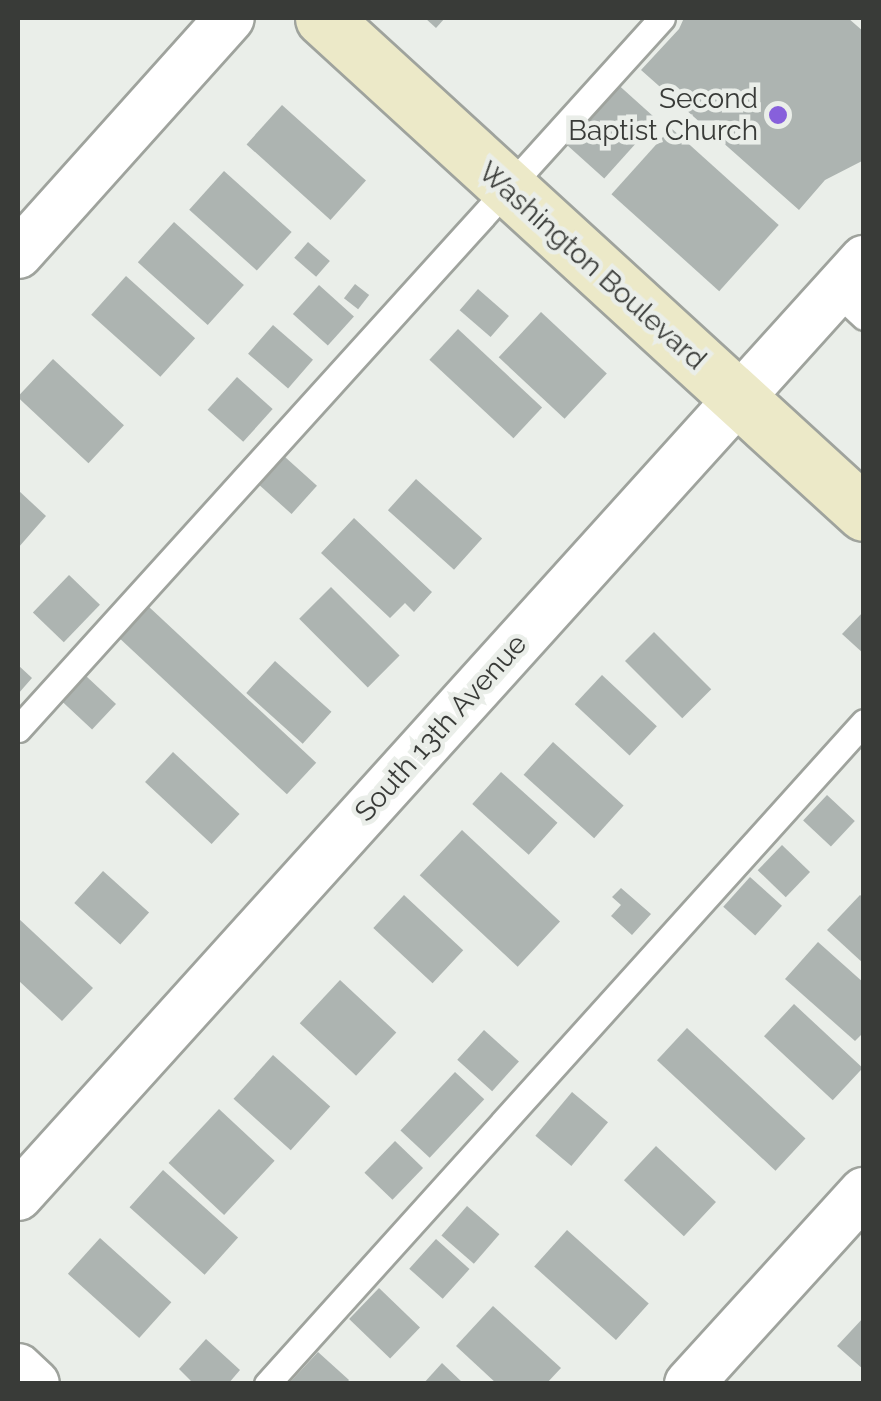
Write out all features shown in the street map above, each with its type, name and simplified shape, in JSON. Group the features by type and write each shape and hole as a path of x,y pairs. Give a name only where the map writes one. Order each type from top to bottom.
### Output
{"street":[{"path":"18,254 230,18"},
{"name":"Washington Boulevard","path":"323,18 864,513"},
{"name":"South 13th Avenue","path":"18,1196 738,399 854,289"},
{"path":"690,1384 864,1192"},
{"path":"18,1368 35,1384"}],"lane":[{"path":"18,729 662,18"},
{"path":"267,1384 864,722"}],"building":[{"path":"425,18 445,18 436,28"},
{"name":"Second Baptist Church","path":"684,18 848,18 864,32 864,160 825,180 799,210 641,70 679,29"},
{"path":"614,81 657,120 604,179 561,140"},
{"path":"282,105 366,181 331,220 247,144"},
{"path":"671,128 779,225 719,291 611,194"},
{"path":"224,171 292,232 257,271 189,210"},
{"path":"174,222 244,285 208,325 138,262"},
{"path":"308,242 330,261 316,277 294,258"},
{"path":"126,276 195,338 160,377 91,315"},
{"path":"355,284 369,295 358,309 344,298"},
{"path":"319,285 354,316 328,345 293,314"},
{"path":"478,289 509,316 491,337 460,310"},
{"path":"541,312 607,373 565,419 499,357"},
{"path":"273,325 313,360 288,388 248,354"},
{"path":"458,329 542,407 513,438 429,360"},
{"path":"53,359 124,425 88,463 18,397"},
{"path":"237,377 273,409 243,442 208,410"},
{"path":"285,457 317,486 292,514 260,485"},
{"path":"416,479 482,539 454,570 388,510"},
{"path":"18,490 46,516 18,548"},
{"path":"354,518 432,592 414,612 405,603 390,618 321,553"},
{"path":"69,575 100,605 64,642 33,612"},
{"path":"331,587 400,656 368,687 299,619"},
{"path":"148,606 316,763 287,794 119,637"},
{"path":"864,611 864,654 842,634"},
{"path":"654,632 711,689 682,718 625,661"},
{"path":"275,661 331,712 303,744 246,693"},
{"path":"18,665 32,678 18,694"},
{"path":"602,675 657,726 630,755 575,704"},
{"path":"86,676 116,704 92,730 62,702"},
{"path":"553,742 624,806 594,838 524,775"},
{"path":"173,752 240,814 212,844 145,782"},
{"path":"501,772 557,823 529,855 472,804"},
{"path":"827,795 855,821 831,847 803,821"},
{"path":"462,830 560,921 518,967 420,875"},
{"path":"782,845 810,872 786,897 758,870"},
{"path":"103,871 149,912 120,944 74,903"},
{"path":"750,877 782,906 755,935 723,907"},
{"path":"621,888 651,914 632,935 611,916 621,905 612,897"},
{"path":"404,895 463,950 433,983 373,928"},
{"path":"860,895 864,898 864,964 827,930"},
{"path":"18,918 93,988 62,1021 18,980"},
{"path":"818,942 864,983 864,1032 855,1041 785,979"},
{"path":"340,980 396,1033 356,1076 300,1023"},
{"path":"794,1004 863,1068 833,1100 764,1036"},
{"path":"687,1028 805,1138 775,1171 657,1060"},
{"path":"484,1030 519,1061 492,1091 457,1060"},
{"path":"273,1055 330,1107 291,1150 234,1099"},
{"path":"455,1072 484,1099 430,1158 400,1131"},
{"path":"572,1092 608,1122 571,1166 535,1136"},
{"path":"219,1109 275,1161 224,1215 169,1163"},
{"path":"395,1141 423,1168 392,1200 364,1173"},
{"path":"656,1146 716,1202 684,1236 624,1180"},
{"path":"163,1170 238,1238 205,1275 130,1207"},
{"path":"467,1206 499,1234 474,1264 441,1235"},
{"path":"567,1230 649,1304 616,1340 534,1266"},
{"path":"100,1238 171,1302 139,1338 68,1274"},
{"path":"436,1239 469,1269 443,1299 409,1269"},
{"path":"379,1288 420,1328 390,1359 349,1319"},
{"path":"493,1306 561,1368 546,1384 497,1384 456,1346"},
{"path":"864,1317 864,1370 837,1346"},
{"path":"206,1339 240,1370 228,1384 194,1384 179,1369"},
{"path":"318,1352 349,1380 346,1384 291,1381"},
{"path":"442,1363 464,1384 423,1384"}],"place":[{"name":"Second Baptist Church","path":"778,115"}]}
